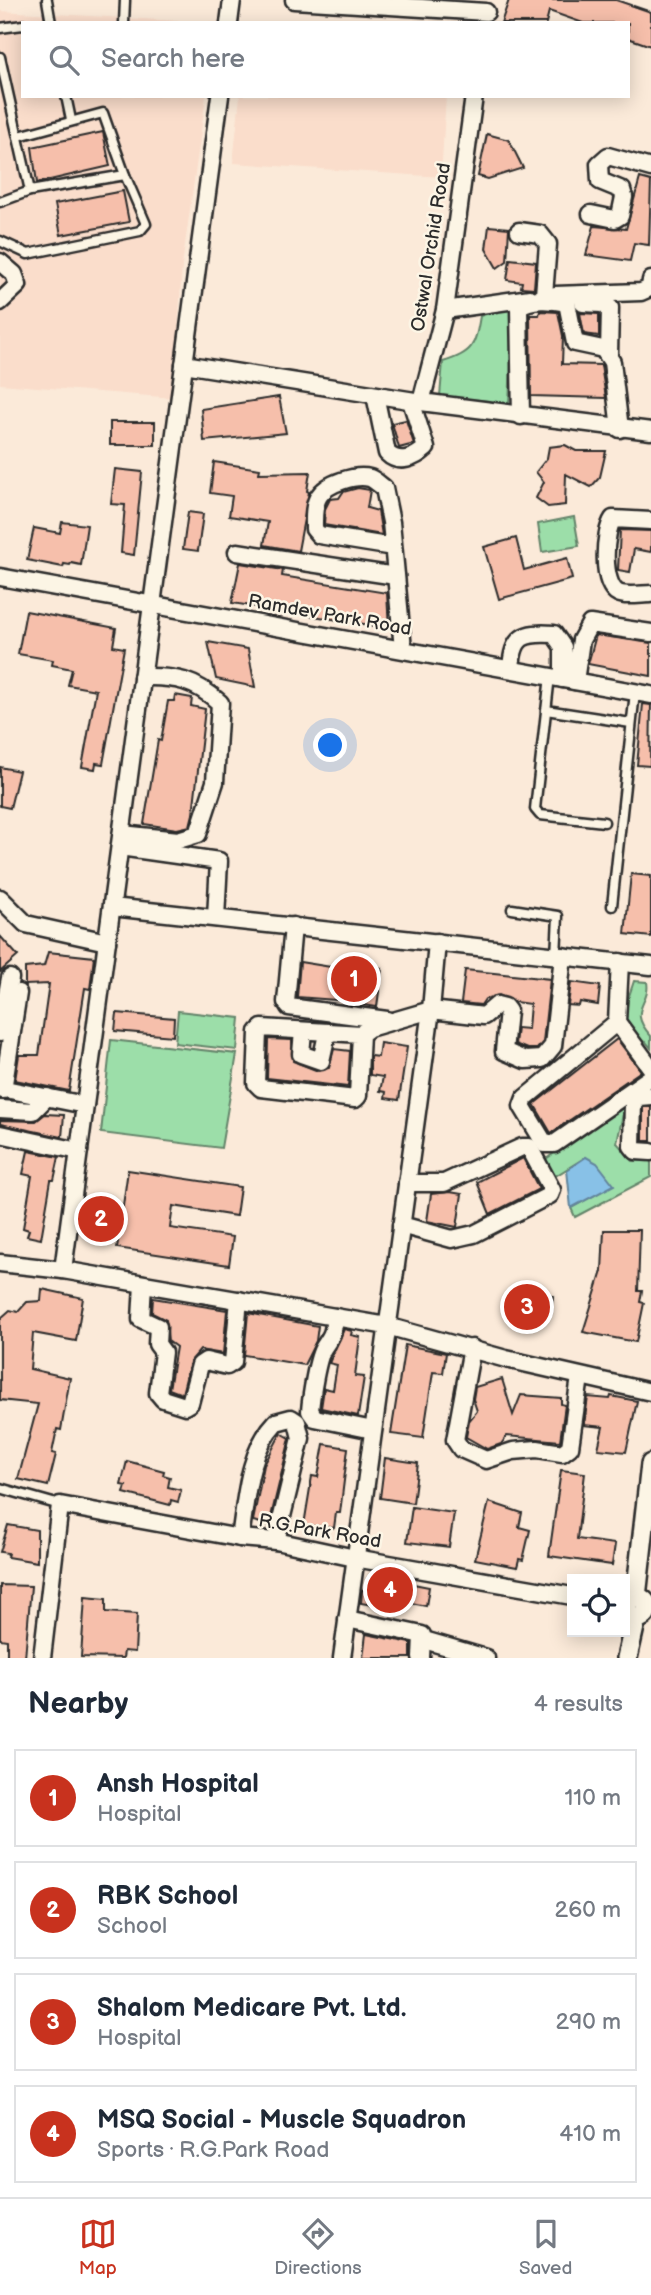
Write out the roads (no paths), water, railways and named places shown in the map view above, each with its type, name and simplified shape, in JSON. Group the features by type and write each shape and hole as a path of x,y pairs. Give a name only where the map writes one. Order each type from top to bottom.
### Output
{"street":[{"path":"229,21 232,0"},
{"path":"294,0 486,12"},
{"path":"64,1270 220,98"},
{"name":"Ostwal Orchid Road","path":"416,402 445,310 474,98"},
{"path":"592,214 615,219 620,216 624,197 622,190 600,181 599,164 608,156 651,168"},
{"path":"519,231 540,234 548,244 544,295"},
{"path":"0,262 14,274 18,285 0,302"},
{"path":"445,310 544,295 641,292 650,288 651,281"},
{"path":"521,416 519,308 530,302 602,304 610,308 609,354 620,429"},
{"path":"567,303 575,343 603,349 609,354"},
{"path":"184,364 416,402 651,431"},
{"path":"375,395 387,453 396,460 402,461 426,448 416,402"},
{"path":"393,547 319,535 314,529 315,506 319,494 338,482 370,478 384,488 388,500 393,547 396,576 403,649"},
{"path":"651,521 613,519 605,564 611,587 619,594 651,594"},
{"path":"237,552 396,576"},
{"name":"Ramdev Park Road","path":"0,577 643,693"},
{"path":"563,679 590,624 651,633"},
{"path":"511,669 514,646 523,637 532,632 554,634 563,647 563,679"},
{"path":"121,841 178,840 198,834 215,782 220,703 202,686 179,679 142,677"},
{"path":"121,841 219,861 216,918"},
{"path":"0,898 26,924 107,942"},
{"path":"112,906 651,966"},
{"path":"293,926 286,1002 289,1007 393,1021"},
{"path":"342,1658 431,1010 437,942"},
{"path":"361,1034 358,1096 355,1099 261,1088 256,1083 258,1032 262,1028 361,1034 431,1010 484,1016 497,1005 505,1007 508,1011 504,1051 525,1060 542,1059 554,1046 559,956"},
{"path":"620,962 617,1022 651,1068"},
{"path":"0,1033 10,978"},
{"path":"18,993 1,1089 85,1105"},
{"path":"617,1022 525,1098 522,1106 545,1144 554,1144 651,1077"},
{"path":"303,1031 301,1054 321,1060 327,1034"},
{"path":"651,1096 639,1097 633,1103 632,1146 636,1151 651,1152"},
{"path":"0,1109 33,1111 47,1097"},
{"path":"0,1134 79,1151"},
{"path":"401,1225 452,1239 474,1234 550,1195 552,1189 529,1147 522,1147 443,1183 407,1183"},
{"path":"0,1263 64,1270 387,1326 580,1377 651,1392"},
{"path":"143,1284 141,1319 158,1327 157,1345 163,1352 158,1392 163,1399 185,1406 190,1403 201,1365 206,1361 227,1366 233,1362 239,1300"},
{"path":"335,1317 332,1339 323,1347 316,1379 312,1383 310,1411 315,1418 373,1430"},
{"path":"472,1348 456,1440 461,1449 486,1460 513,1451 537,1449 562,1453 570,1447 580,1377"},
{"path":"240,1538 250,1475 266,1435 276,1422 291,1418 297,1422 301,1438 276,1541"},
{"path":"627,1658 637,1607 651,1464"},
{"path":"41,1658 60,1505"},
{"name":"R.G.Park Road","path":"60,1505 240,1538 276,1541 355,1558 567,1595"},
{"path":"347,1619 412,1632 449,1652 486,1658"},
{"path":"421,1658 424,1640"}],"lane":[{"path":"47,0 51,21"},
{"path":"124,21 125,0"},
{"path":"0,28 21,25"},
{"path":"0,57 30,191"},
{"path":"66,98 71,120"},
{"path":"0,241 29,254 140,231 146,224 125,175 105,114 71,120 19,136"},
{"path":"0,202 30,191 125,175"},
{"path":"563,679 546,710 535,809 540,815 604,822"},
{"path":"612,906 631,723 643,693"},
{"path":"546,710 631,723"},
{"path":"512,909 558,916 559,956"},
{"path":"0,1488 60,1505"}],"water":[{"path":"586,1157 597,1163 614,1185 571,1208 567,1170"}],"place":[{"name":"Ansh Hospital","path":"354,979"},
{"name":"RBK School","path":"101,1219"},
{"name":"Shalom Medicare Pvt. Ltd.","path":"527,1307"},
{"name":"MSQ Social - Muscle Squadron","path":"390,1590"}]}
